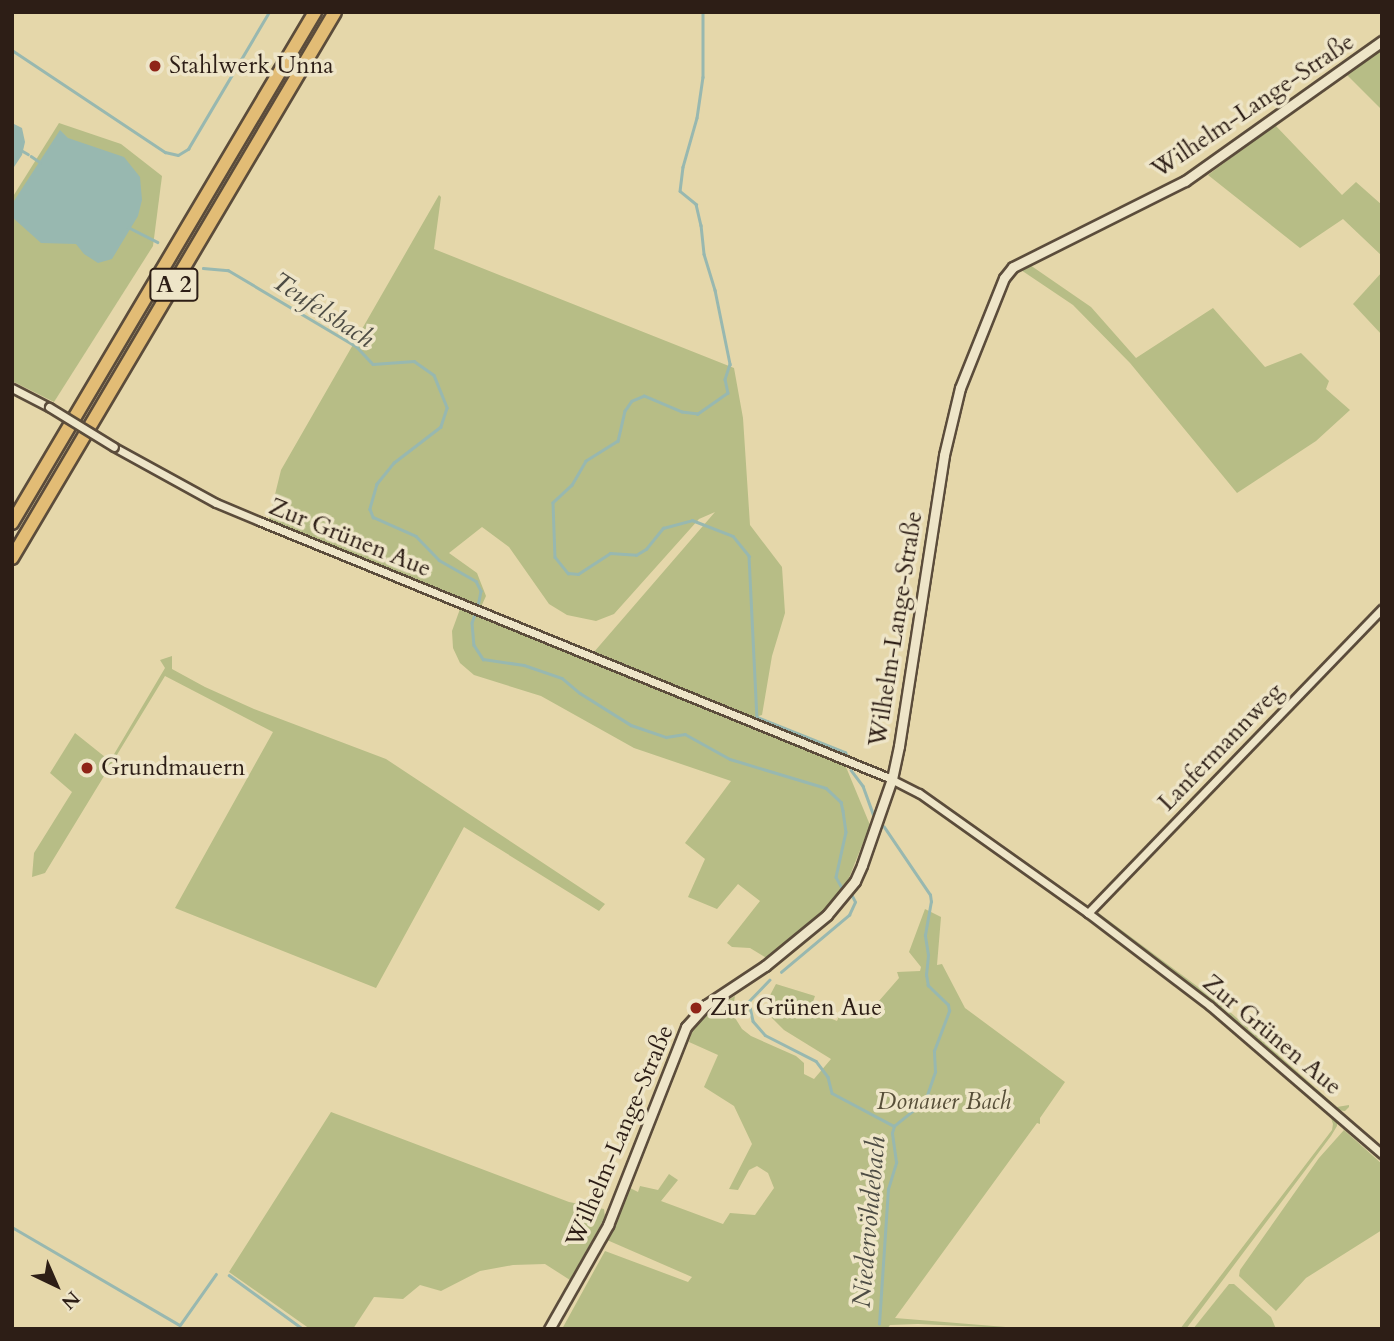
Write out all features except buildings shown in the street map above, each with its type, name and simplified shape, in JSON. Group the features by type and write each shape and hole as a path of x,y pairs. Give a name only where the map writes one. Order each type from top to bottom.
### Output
{"highway":[{"name":"A 2","path":"12,523 314,12"},
{"name":"A 2","path":"12,558 335,12"}],"street":[{"name":"Wilhelm-Lange-Straße","path":"549,1329 608,1225 686,1027 706,1005 765,967 842,899 862,865 892,779 944,455 960,388 1004,278 1013,267 1185,181 1382,41"},
{"name":"Zur Grünen Aue","path":"12,388 114,447 237,512 892,779 919,793 1088,913 1210,1006 1382,1154"},
{"name":"Lanfermannweg","path":"1088,913 1382,609"}],"green space":[{"path":"1382,49 1382,110 1347,75"},
{"path":"59,123 121,144 162,176 153,246 54,402 12,381 12,198"},
{"path":"1275,125 1342,195 1356,182 1382,205 1382,256 1343,219 1300,248 1208,175"},
{"path":"439,195 441,197 434,249 734,368 743,418 750,525 782,567 785,613 772,656 762,715 752,718 594,652 715,512 699,519 614,614 596,621 567,615 549,604 509,547 482,527 449,553 477,573 486,596 481,607 269,519 281,470"},
{"path":"1030,265 1091,307 1136,358 1213,308 1265,367 1301,353 1329,381 1326,389 1350,410 1316,441 1237,493 1130,363 1073,305 1021,270"},
{"path":"1382,272 1382,335 1353,304"},
{"path":"460,609 846,767 870,825 847,883 833,903 768,959 750,948 732,947 727,943 760,901 738,884 717,909 688,897 705,859 685,843 731,781 634,748 541,696 474,675 460,663 453,648 452,631"},
{"path":"172,656 172,669 205,687 254,709 386,759 605,904 599,911 464,827 376,988 175,908 273,732 165,676 45,873 32,877 34,853 72,792 50,773 75,733 110,761 165,668 160,660"},
{"path":"1051,890 1216,1012 1337,1119 1337,1126 1331,1136 1186,1329 1180,1329 1332,1130 1333,1124 1331,1118 1241,1036"},
{"path":"1100,904 1096,911 1221,1004 1337,1107 1349,1107 1345,1111 1337,1110 1220,1008 1096,916 1094,911"},
{"name":"Donauer Bach","path":"925,909 941,917 937,965 942,964 965,1008 1065,1082 1040,1118 1040,1124 1037,1123 895,1318 1029,1329 918,1324 890,1325 887,1329 562,1329 605,1251 688,1282 692,1277 607,1240 630,1188 638,1192 640,1186 658,1190 669,1174 678,1180 661,1201 723,1224 730,1213 755,1215 774,1188 768,1173 757,1166 749,1170 738,1190 729,1189 752,1144 734,1106 704,1087 718,1055 689,1042 694,1024 709,1011 735,996 732,1013 742,1029 751,1036 796,1056 804,1063 804,1074 814,1079 831,1059 784,1030 771,1017 768,999 776,984 815,996 810,1010 837,1021 842,1009 865,1017 899,978 897,972 920,971 921,967 909,952"},
{"path":"331,1112 569,1202 604,1209 605,1217 570,1280 545,1264 513,1265 480,1271 441,1291 420,1285 403,1299 374,1297 353,1329 310,1329 229,1272"},
{"path":"1344,1130 1382,1164 1382,1230 1306,1278 1276,1311 1239,1276 1240,1270 1319,1158"},
{"path":"1229,1284 1234,1284 1271,1317 1276,1329 1193,1329"}],"water":[{"path":"12,123 22,128 25,142 22,155 12,170"},
{"path":"60,130 68,138 124,157 140,177 142,200 138,216 112,259 98,263 84,254 76,244 41,243 12,217 12,204"}],"waterway":[{"path":"12,50 165,152 178,155 188,149 269,12"},
{"name":"Niedervöhdebach","path":"703,12 703,77 697,118 683,167 680,191 696,204 701,225 704,254 715,290 730,364 725,379 728,393 698,414 682,412 644,396 632,401 625,411 618,441 586,461 572,485 553,503 555,557 568,573 578,574 610,553 636,555 646,549 663,528 692,520 733,536 749,556 757,717 845,752 849,758"},
{"name":"Teufelsbach","path":"21,150 28,154"},
{"name":"Teufelsbach","path":"31,156 40,162"},
{"name":"Teufelsbach","path":"128,227 157,242"},
{"name":"Teufelsbach","path":"203,268 228,270 357,347 373,364 414,361 434,375 447,408 441,427 394,463 377,484 370,509 373,517 416,536 439,560 476,581 481,591 478,607"},
{"name":"Teufelsbach","path":"475,614 472,623 474,645 483,659 524,665 562,678 580,693 631,725 666,737 685,734 730,759 826,788 841,802 843,811 846,832 836,877 842,888"},
{"name":"Niedervöhdebach","path":"851,770 863,786 874,816"},
{"name":"Niedervöhdebach","path":"879,1324 888,1189 896,1162 892,1133 894,1126 925,1101 935,1072 934,1051 949,1011 948,1005 928,986 926,975 928,955 925,935 930,895 884,827"},
{"name":"Teufelsbach","path":"781,972 849,915 855,902 852,896"},
{"name":"Teufelsbach","path":"770,980 749,1002 753,1021 765,1035 816,1061 828,1077 832,1093 894,1126"},
{"path":"12,1227 180,1325 216,1274"},
{"path":"229,1275 303,1329"}],"place":[{"name":"Stahlwerk Unna","path":"155,66"},
{"name":"Grundmauern","path":"87,768"},
{"name":"Zur Grünen Aue","path":"696,1008"}]}
